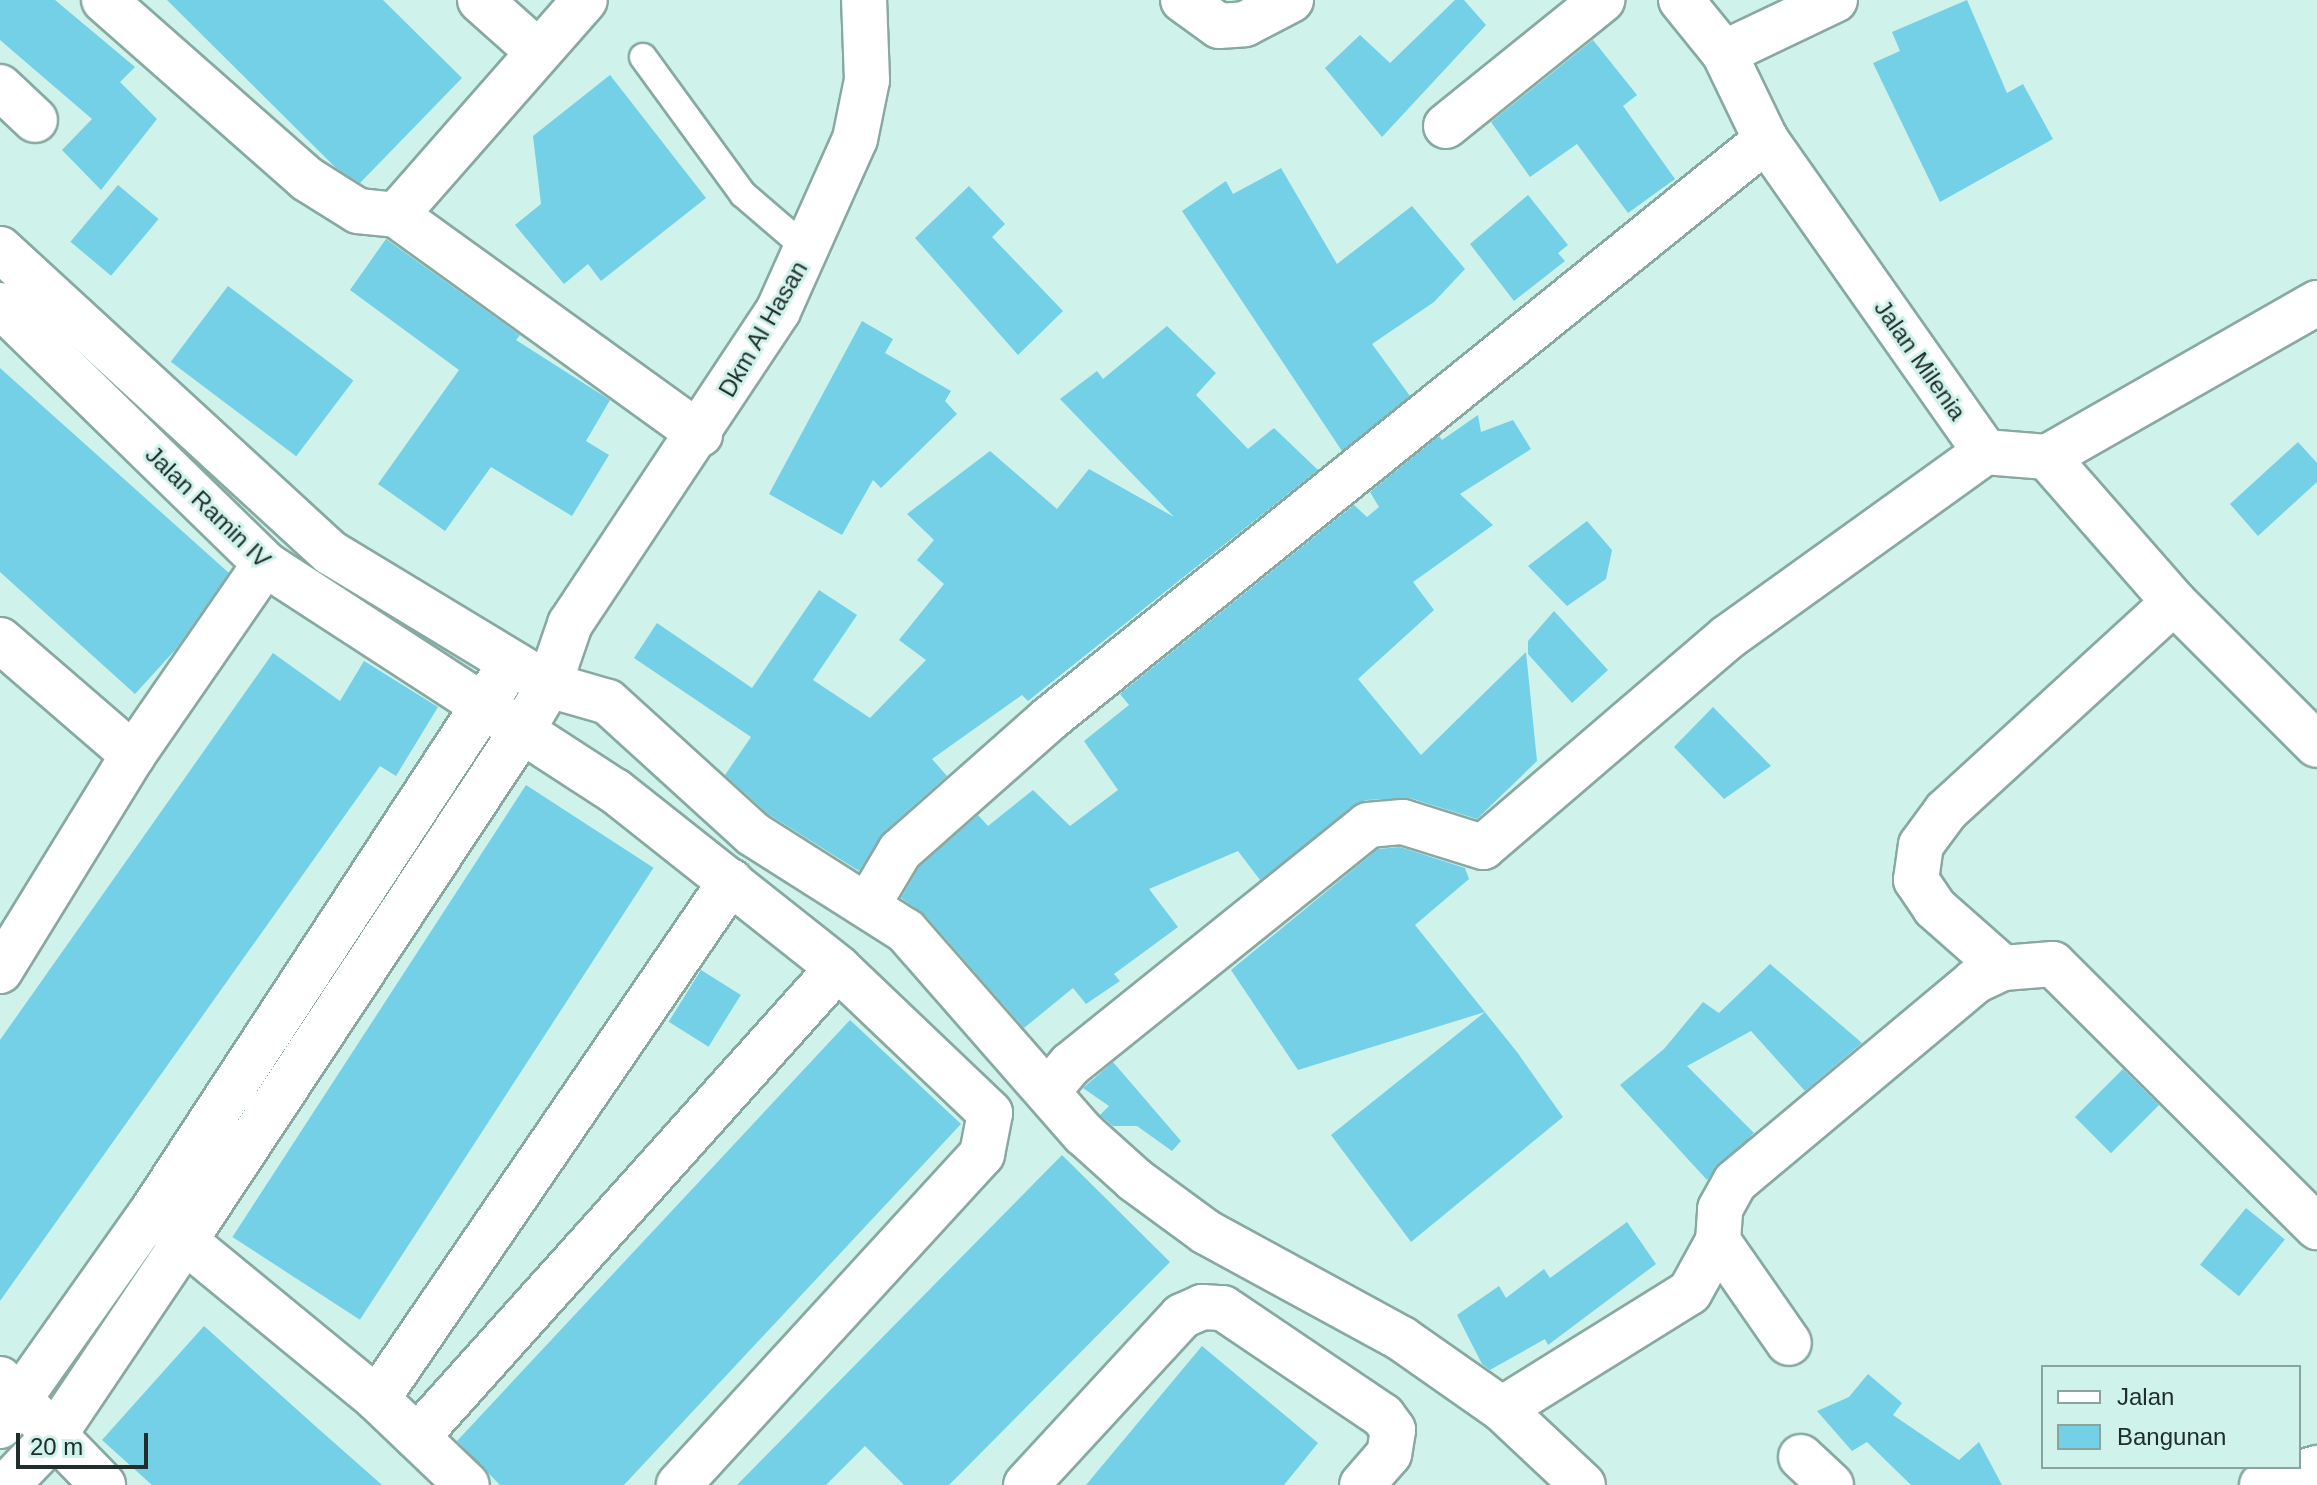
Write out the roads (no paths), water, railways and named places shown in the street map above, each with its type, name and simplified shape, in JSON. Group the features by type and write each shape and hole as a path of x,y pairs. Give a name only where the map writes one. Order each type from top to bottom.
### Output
{"street":[{"path":"104,0 307,179 358,211 396,215 700,434"},
{"path":"480,0 537,51"},
{"path":"396,215 438,174 537,51 585,0"},
{"name":"Dkm Al Hasan","path":"531,675 570,624 700,434 778,311 808,250 855,139 867,80 864,0"},
{"path":"1183,0 1219,26 1245,24 1291,0"},
{"path":"1446,126 1602,0"},
{"name":"Jalan Milenia","path":"1681,0 1724,53 1766,140 1985,452"},
{"path":"1724,53 1835,0"},
{"path":"0,87 35,120"},
{"path":"869,903 900,851 1049,719 1766,140"},
{"path":"0,249 331,553 531,675 608,702 753,834 869,903 906,931 1114,1162 1206,1232 1402,1339 1502,1409 1583,1485"},
{"path":"1048,1091 1071,1064 1368,825 1403,822 1483,847 1728,637 1985,452 2047,457 2317,303"},
{"name":"Jalan Ramin IV","path":"0,305 265,564 615,791 838,968 981,1098 991,1132 982,1154 679,1485"},
{"path":"2047,457 2174,602 2317,745"},
{"path":"0,970 133,755 265,564"},
{"path":"2003,968 1935,908 1916,880 1921,845 1946,811 2174,602"},
{"path":"0,640 133,755"},
{"path":"103,1485 53,1437 7,1403 151,1213 481,705 531,675"},
{"path":"6,1480 53,1437 521,732 531,675"},
{"path":"377,1399 731,881"},
{"path":"1502,1409 1665,1313 1690,1292 1718,1241 1720,1209 1735,1182 1975,981 2003,968 2053,964 2317,1227"},
{"path":"417,1437 838,968"},
{"path":"151,1213 377,1399 467,1485"},
{"path":"1718,1241 1789,1343"},
{"path":"1026,1485 1182,1316 1202,1307 1223,1308 1383,1416 1393,1430 1389,1454 1362,1485"}],"lane":[{"path":"643,57 743,194 808,250"}]}
